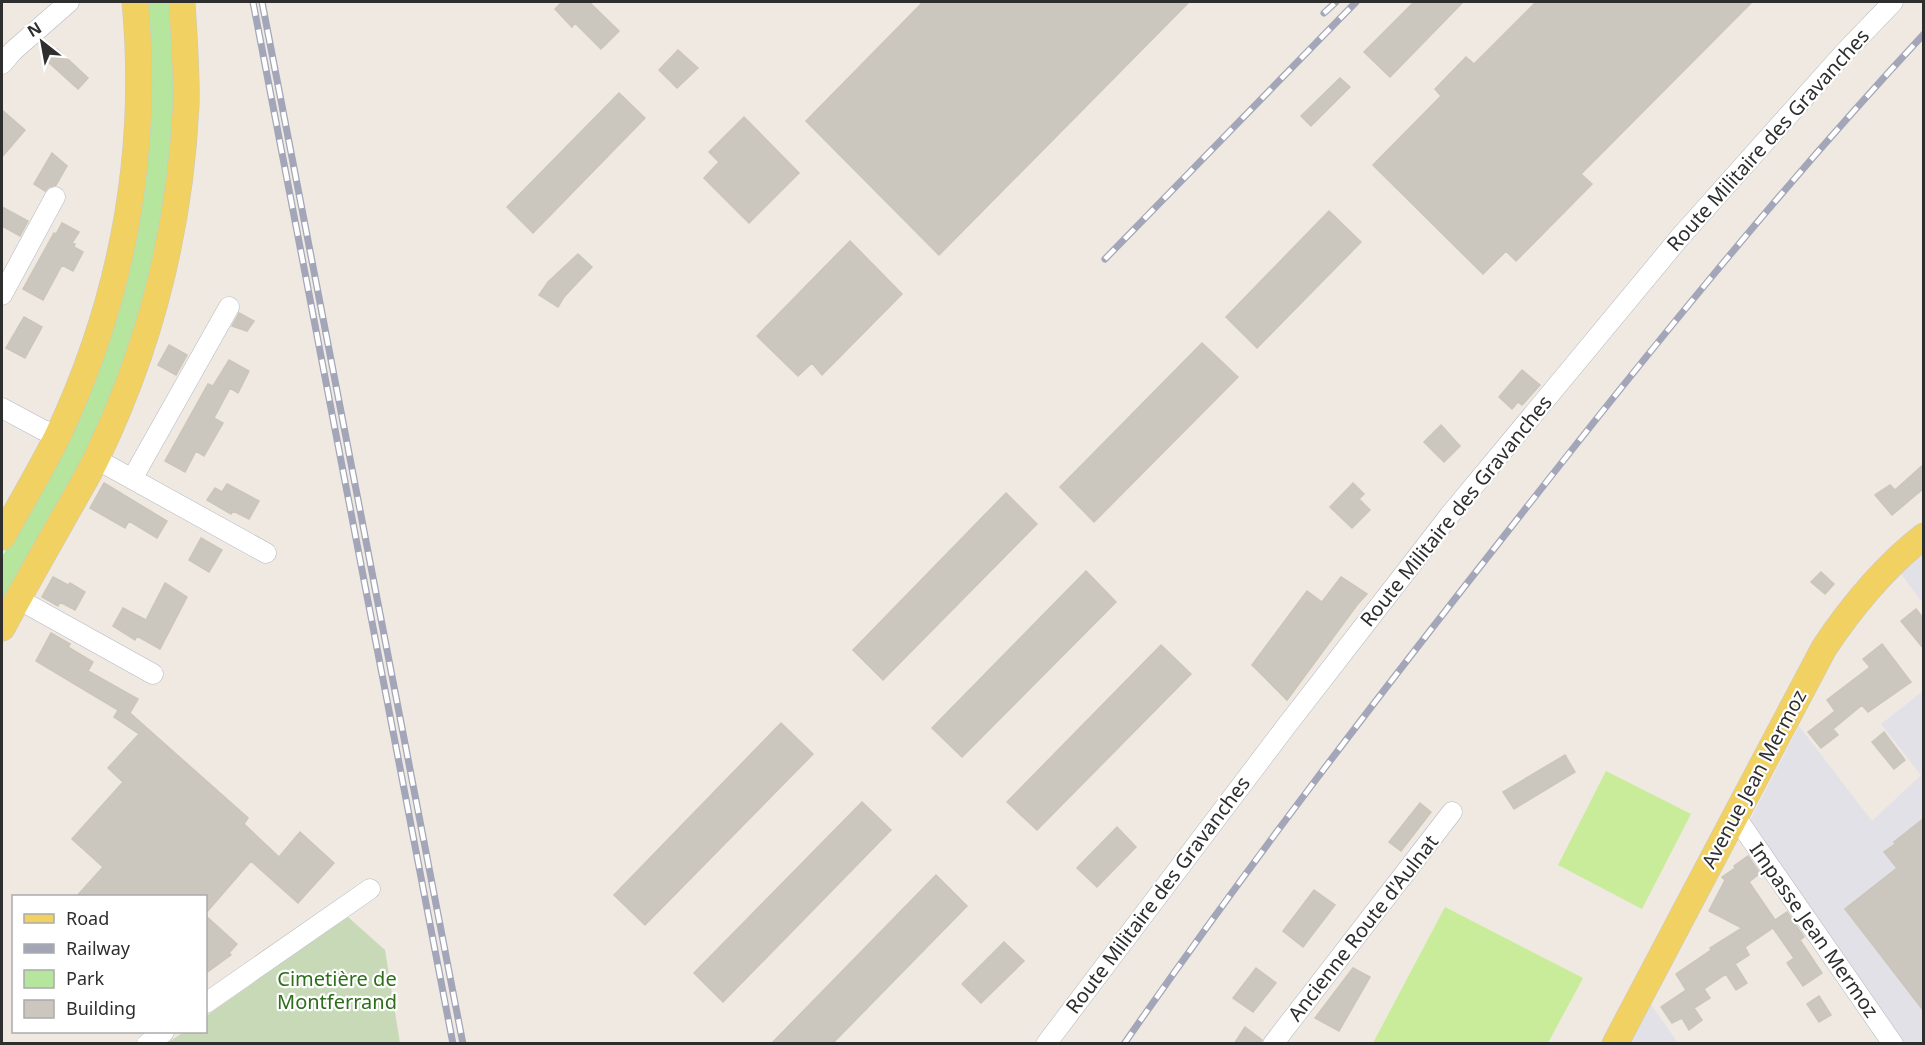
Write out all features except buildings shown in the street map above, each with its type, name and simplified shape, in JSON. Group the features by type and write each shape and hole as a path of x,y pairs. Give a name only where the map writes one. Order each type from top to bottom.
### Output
{"main road":[{"path":"2,537 57,435 76,393 98,334 122,248 133,181 137,135 139,87 135,2"},
{"path":"2,628 96,459 138,360 152,315 168,255 179,184 186,104 182,2"},
{"name":"Avenue Jean Mermoz","path":"1615,1044 1824,648 1848,612 1881,574 1923,536"}],"street":[{"path":"2,64 13,51 69,2"},
{"name":"Route Militaire des Gravanches","path":"1046,1044 1277,738 1449,516 1681,236 1844,53 1893,2"},
{"path":"2,295 55,198"},
{"path":"132,479 229,307"},
{"path":"2,408 57,435"},
{"path":"96,459 266,554"},
{"path":"18,599 153,674"},
{"name":"Ancienne Route d'Aulnat","path":"1273,1044 1452,812"},
{"name":"Impasse Jean Mermoz","path":"1735,816 1893,1044"},
{"path":"207,1002 370,889"},
{"path":"147,1044 163,1033"}],"shaded area":[{"path":"1923,555 1923,603 1900,573"},
{"path":"1923,691 1923,1043 1893,1043 1745,830 1799,726 1872,821 1921,775 1881,724"},
{"path":"1650,1003 1678,1043 1629,1044"}],"green space":[{"path":"146,2 172,2 176,126 170,182 147,299 100,429 2,611 2,557 62,448 107,342"},
{"path":"1606,771 1691,814 1642,909 1558,865"},
{"path":"1445,907 1583,978 1548,1043 1373,1043"},
{"name":"Cimetière de Montferrand","path":"348,917 385,950 400,1043 167,1043 182,1033 207,1033 207,1015"}],"railway":[{"path":"253,2 453,1044"},
{"path":"262,2 463,1044"},
{"path":"1324,13 1336,2"},
{"path":"1105,259 1356,2"},
{"path":"1124,1044 1312,784 1558,467 1762,216 1924,34"}]}
